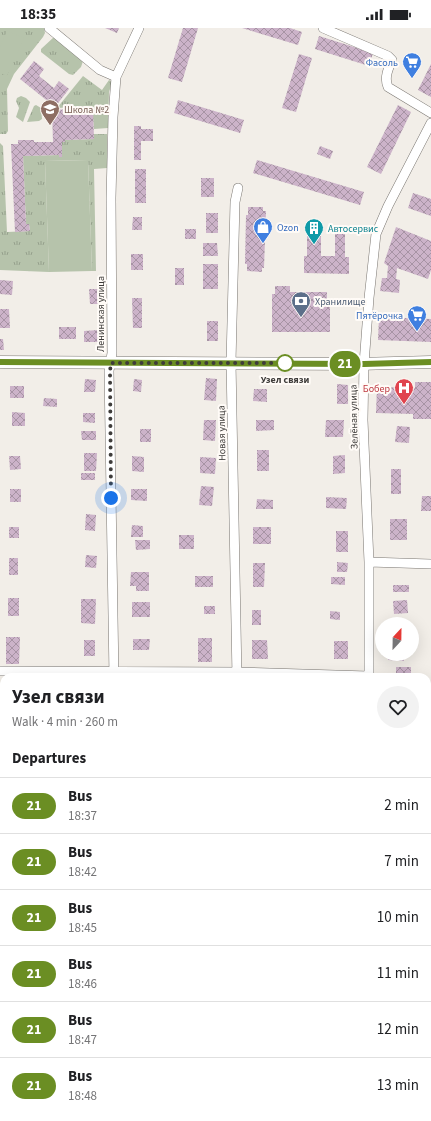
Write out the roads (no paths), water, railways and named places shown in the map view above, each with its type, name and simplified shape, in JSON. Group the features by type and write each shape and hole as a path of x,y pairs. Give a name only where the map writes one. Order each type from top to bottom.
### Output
{"main road":[{"path":"0,362 231,362 364,364 431,362"}],"street":[{"path":"50,28 100,70 116,77"},
{"name":"Ленинская улица","path":"114,673 110,371 113,117 116,77 139,28"},
{"path":"323,28 388,56 392,60 387,72 386,82 388,87 431,113"},
{"name":"Зелёная улица","path":"368,673 369,562 363,420 364,364 376,234 388,206 431,123"},
{"name":"Новая улица","path":"237,673 231,362 235,202 238,188"},
{"path":"369,562 431,564"},
{"path":"0,670 86,673"}],"place":[{"name":"Фасоль","path":"412,79"},
{"name":"Школа №2","path":"50,126"},
{"name":"Ozon","path":"263,244"},
{"name":"Автосервис","path":"314,245"},
{"name":"Хранилище","path":"301,318"},
{"name":"Пятёрочка","path":"417,332"},
{"name":"Узел связи","path":"285,363"},
{"name":"Бобер","path":"404,405"}]}
